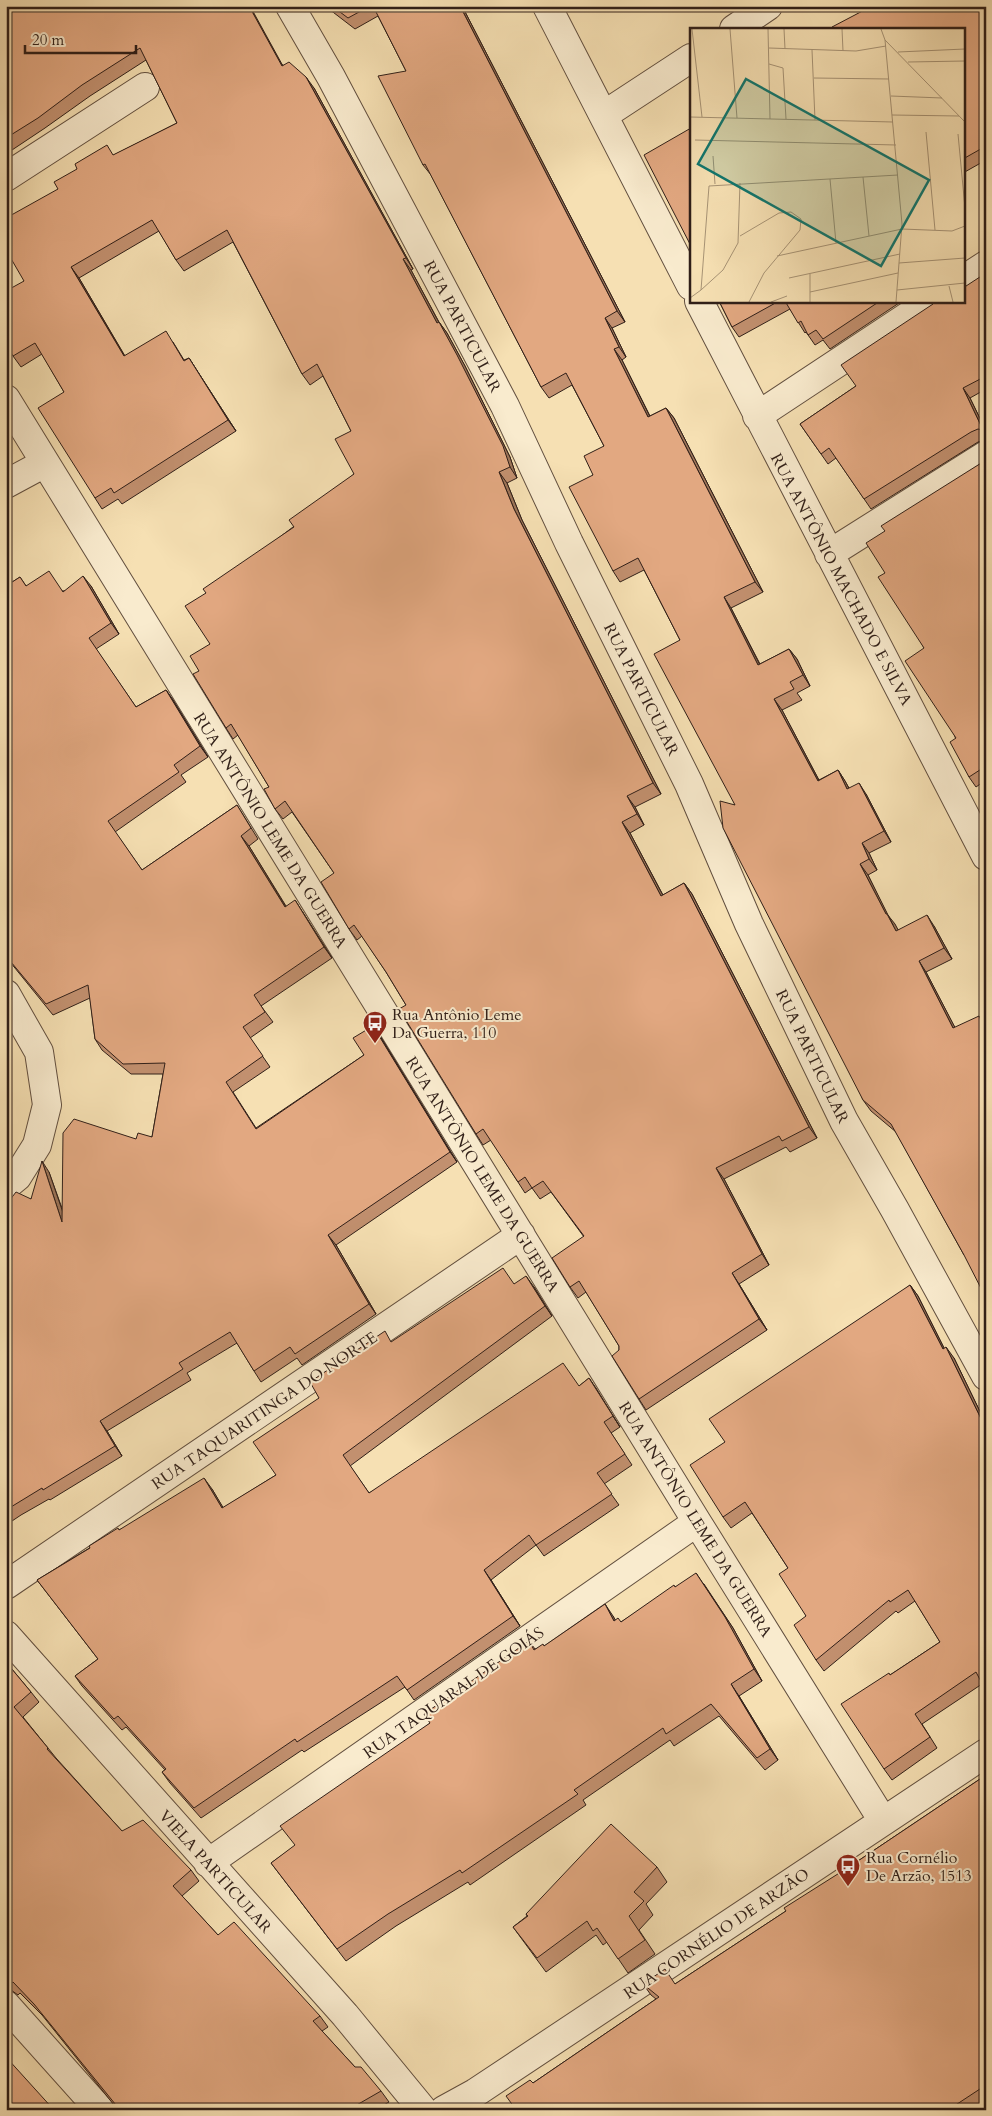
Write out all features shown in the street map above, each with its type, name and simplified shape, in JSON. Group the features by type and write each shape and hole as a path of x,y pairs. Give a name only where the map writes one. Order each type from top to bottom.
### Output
{"street":[{"name":"RUA PARTICULAR","path":"290,6 331,77 505,406 569,543 690,784 749,924 844,1122 895,1210 986,1376"},
{"path":"547,6 690,284"},
{"path":"735,28 768,6"},
{"path":"604,115 690,59"},
{"path":"6,177 145,87"},
{"path":"964,279 986,265"},
{"name":"RUA ANTÔNIO MACHADO E SILVA","path":"700,302 829,554 976,813 986,856"},
{"path":"757,416 929,302"},
{"name":"RUA ANTÔNIO LEME DA GUERRA","path":"6,399 697,1522 884,1821"},
{"path":"829,554 986,455"},
{"path":"6,484 45,464"},
{"path":"6,994 39,1052 46,1105 37,1145 17,1177 6,1186"},
{"name":"RUA TAQUARITINGA DO NORTE","path":"6,1585 521,1235"},
{"name":"RUA TAQUARAL DE GOIÁS","path":"208,1863 697,1522"},
{"name":"VIELA PARTICULAR","path":"6,1635 345,2015 423,2110"},
{"name":"RUA CORNÉLIO DE ARZÃO","path":"444,2110 475,2093 986,1753"},
{"path":"6,2005 100,2110"}],"building":[{"path":"6,6 249,6 282,66 289,62 306,77 406,258 403,259 437,323 439,322 457,355 503,446 510,467 499,472 514,509 653,783 627,796 637,814 622,822 661,896 684,883 809,1127 782,1141 779,1136 716,1168 762,1254 732,1273 759,1319 639,1399 612,1356 619,1350 619,1346 579,1281 570,1287 552,1258 584,1236 543,1181 532,1188 525,1177 518,1182 483,1129 476,1134 399,1009 406,1005 386,972 354,925 349,929 321,882 334,873 285,801 275,809 264,789 269,787 231,724 226,728 193,674 199,671 190,656 210,644 185,606 206,593 203,589 294,527 289,520 354,474 335,439 351,431 317,364 302,374 227,230 176,260 152,220 71,267 124,356 166,331 184,361 189,358 228,420 114,493 111,488 95,498 38,408 64,392 35,343 13,356 6,344 6,291 24,281 6,250 6,218 58,189 54,182 77,169 75,164 107,145 113,155 177,123 140,48 82,85 38,118 6,138"},
{"path":"332,6 370,6 348,18"},
{"path":"373,6 460,6 617,311 605,318 619,347 614,349 648,417 666,408 755,582 724,597 758,665 789,649 803,675 790,682 794,689 774,699 818,781 838,770 847,789 859,783 884,831 862,843 869,859 860,864 896,931 927,915 944,948 919,961 953,1028 979,1016 986,1030 986,1298 891,1124 863,1100 723,828 720,801 735,805 654,654 680,640 638,558 613,571 569,487 593,475 584,456 604,446 566,373 541,387 425,164 423,165 378,76 406,71"},
{"path":"872,6 986,6 986,146 964,158 964,28 832,27"},
{"path":"690,129 690,244 644,155"},
{"path":"986,273 986,376 963,388 983,430 978,429 971,432 864,499 829,448 821,454 800,424 856,386 841,365 934,302 964,302 964,287"},
{"path":"720,302 777,302 732,327"},
{"path":"786,302 878,302 823,339 816,330 808,335 801,321 798,323"},
{"path":"986,460 986,766 969,777 950,742 956,738 905,661 924,648 878,577 885,573 866,543 885,531 881,526"},
{"path":"49,571 63,592 83,576 111,623 89,638 136,707 166,690 200,746 174,765 179,772 108,821 142,870 237,805 251,828 241,836 285,907 295,900 324,947 254,995 265,1012 243,1027 263,1056 226,1082 256,1129 364,1055 353,1038 373,1026 450,1152 328,1235 369,1304 295,1354 290,1347 254,1371 230,1332 179,1363 183,1369 100,1421 115,1446 6,1510 6,1205 16,1192 31,1199 42,1161 62,1222 63,1133 74,1119 136,1139 138,1133 152,1137 165,1063 123,1064 95,1039 88,985 46,1004 6,956 6,586 20,577 26,586"},
{"path":"503,1268 514,1284 526,1276 545,1306 343,1455 369,1493 563,1363 579,1386 589,1378 613,1416 604,1422 625,1454 597,1473 612,1494 536,1545 529,1535 484,1570 513,1616 407,1690 397,1676 297,1742 295,1739 194,1808 162,1772 166,1769 118,1716 114,1719 75,1676 98,1659 37,1580 90,1548 89,1546 118,1528 119,1530 204,1478 222,1508 276,1475 253,1442 319,1398 310,1382 385,1331 391,1342"},
{"path":"910,1285 943,1349 946,1347 986,1429 986,1691 976,1672 915,1714 930,1737 884,1769 841,1704 940,1642 908,1590 890,1602 889,1600 816,1660 794,1625 806,1616 779,1574 788,1568 745,1502 723,1517 690,1465 725,1442 709,1419"},
{"path":"696,1573 725,1617 754,1669 731,1684 770,1749 757,1758 711,1704 666,1734 663,1728 574,1790 578,1794 462,1873 460,1870 388,1914 337,1949 271,1863 295,1845 280,1826 430,1723 424,1714 529,1641 534,1650 543,1644 544,1646 605,1604 614,1621 618,1618 621,1622 674,1585 675,1587"},
{"path":"6,1662 31,1692 14,1707 47,1749 122,1831 143,1820 191,1870 173,1886 218,1935 234,1922 320,2016 313,2021 355,2067 361,2067 381,2091 348,2110 120,2110 34,2004 13,1982 10,1984 6,1981"},
{"path":"986,1775 986,1997 982,1995 986,2000 986,2085 948,2110 510,2110 514,2107 506,2096 530,2080 533,2083 659,1997 643,1984 665,1969 675,1984 786,1911 784,1908"},
{"path":"611,1824 657,1867 634,1892 644,1901 629,1916 645,1940 618,1959 597,1928 593,1931 587,1921 537,1958 513,1927 528,1916 526,1914"},
{"path":"6,2057 54,2110 6,2110"}],"place":[{"name":"Rua Antônio Leme Da Guerra, 110","path":"375,1044"},
{"name":"Rua Cornélio De Arzão, 1513","path":"848,1887"}]}
